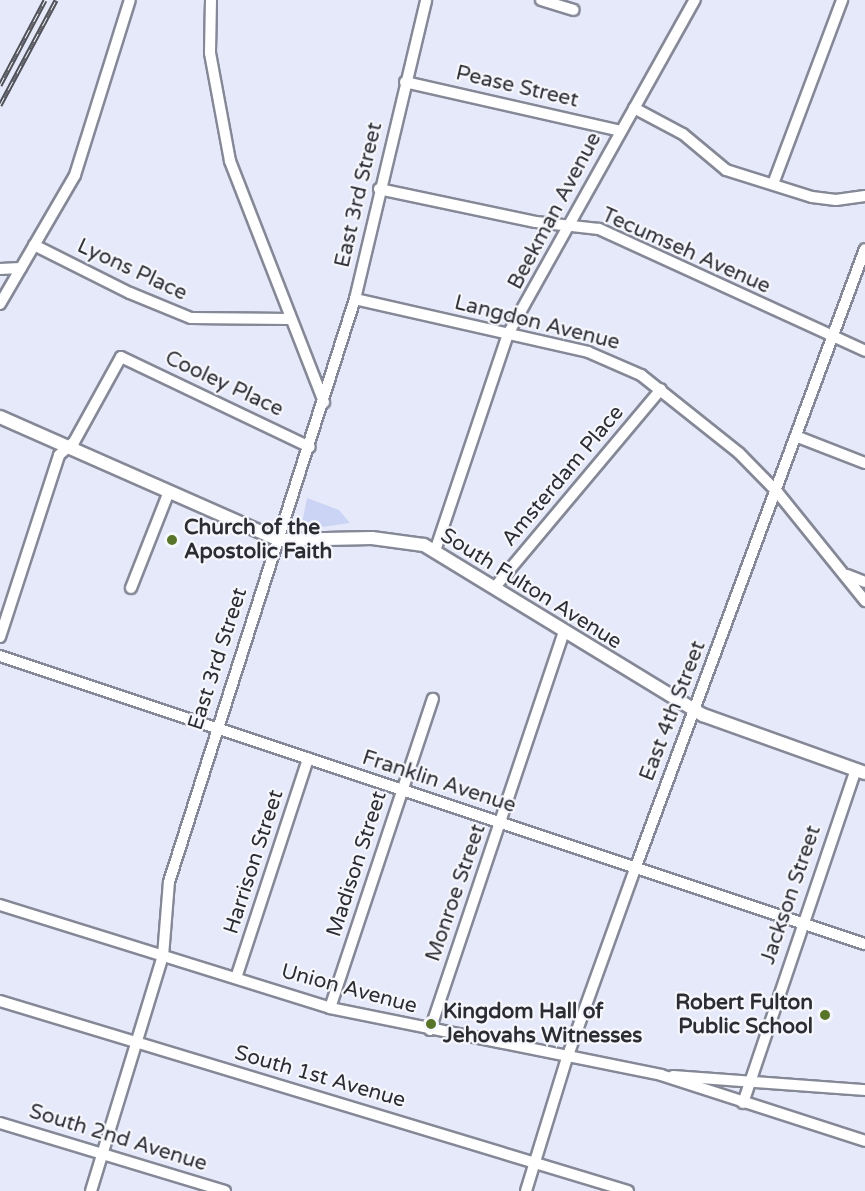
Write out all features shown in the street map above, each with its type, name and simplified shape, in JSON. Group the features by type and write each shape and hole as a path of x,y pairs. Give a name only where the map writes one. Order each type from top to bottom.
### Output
{"main road":[{"name":"South Fulton Avenue","path":"0,417 168,494 279,540 410,540 435,551 495,587 564,632 693,710 860,771"}],"street":[{"path":"0,304 75,175 130,0"},
{"path":"211,0 210,53 230,161 324,402"},
{"name":"East 3rd Street","path":"91,1191 163,956 169,882 216,729 310,447 355,299 379,189 426,0"},
{"path":"541,0 574,10"},
{"name":"Beekman Avenue","path":"435,551 508,334 572,224 620,131 695,0"},
{"path":"772,184 842,0"},
{"name":"Pease Street","path":"405,82 620,131"},
{"path":"634,108 683,134 726,170 812,197 837,200 865,196"},
{"name":"Tecumseh Avenue","path":"379,189 536,222 572,224 608,234 833,339 865,351"},
{"name":"Lyons Place","path":"34,245 130,293 192,318 290,319"},
{"name":"East 4th Street","path":"526,1191 567,1058 635,869 693,710 778,493 865,249"},
{"path":"0,269 21,268"},
{"name":"Langdon Avenue","path":"355,299 617,362 661,389 740,453 778,493 847,574 865,601"},
{"name":"Cooley Place","path":"66,449 121,357 310,447"},
{"name":"Amsterdam Place","path":"495,587 661,389"},
{"path":"798,437 865,463"},
{"path":"0,636 59,455 66,449"},
{"path":"131,588 168,494"},
{"path":"847,574 865,582"},
{"name":"Monroe Street","path":"430,1030 564,632"},
{"name":"Franklin Avenue","path":"0,656 865,945"},
{"name":"Madison Street","path":"330,1008 433,699"},
{"name":"Harrison Street","path":"236,978 308,759"},
{"name":"Jackson Street","path":"743,1103 801,925 860,771"},
{"name":"Union Avenue","path":"0,905 330,1008 661,1076 865,1141"},
{"name":"South 1st Avenue","path":"0,1001 536,1161 628,1191"},
{"path":"661,1076 750,1080 865,1090"},
{"name":"South 2nd Avenue","path":"0,1123 225,1191"}],"shaded area":[{"path":"307,498 339,510 350,523 322,527 302,523"}],"railway":[{"path":"0,85 45,0"},
{"path":"0,105 56,0"}],"place":[{"name":"Church of the Apostolic Faith","path":"172,540"},
{"name":"Robert Fulton Public School","path":"825,1015"},
{"name":"Kingdom Hall of Jehovahs Witnesses","path":"431,1024"}]}
